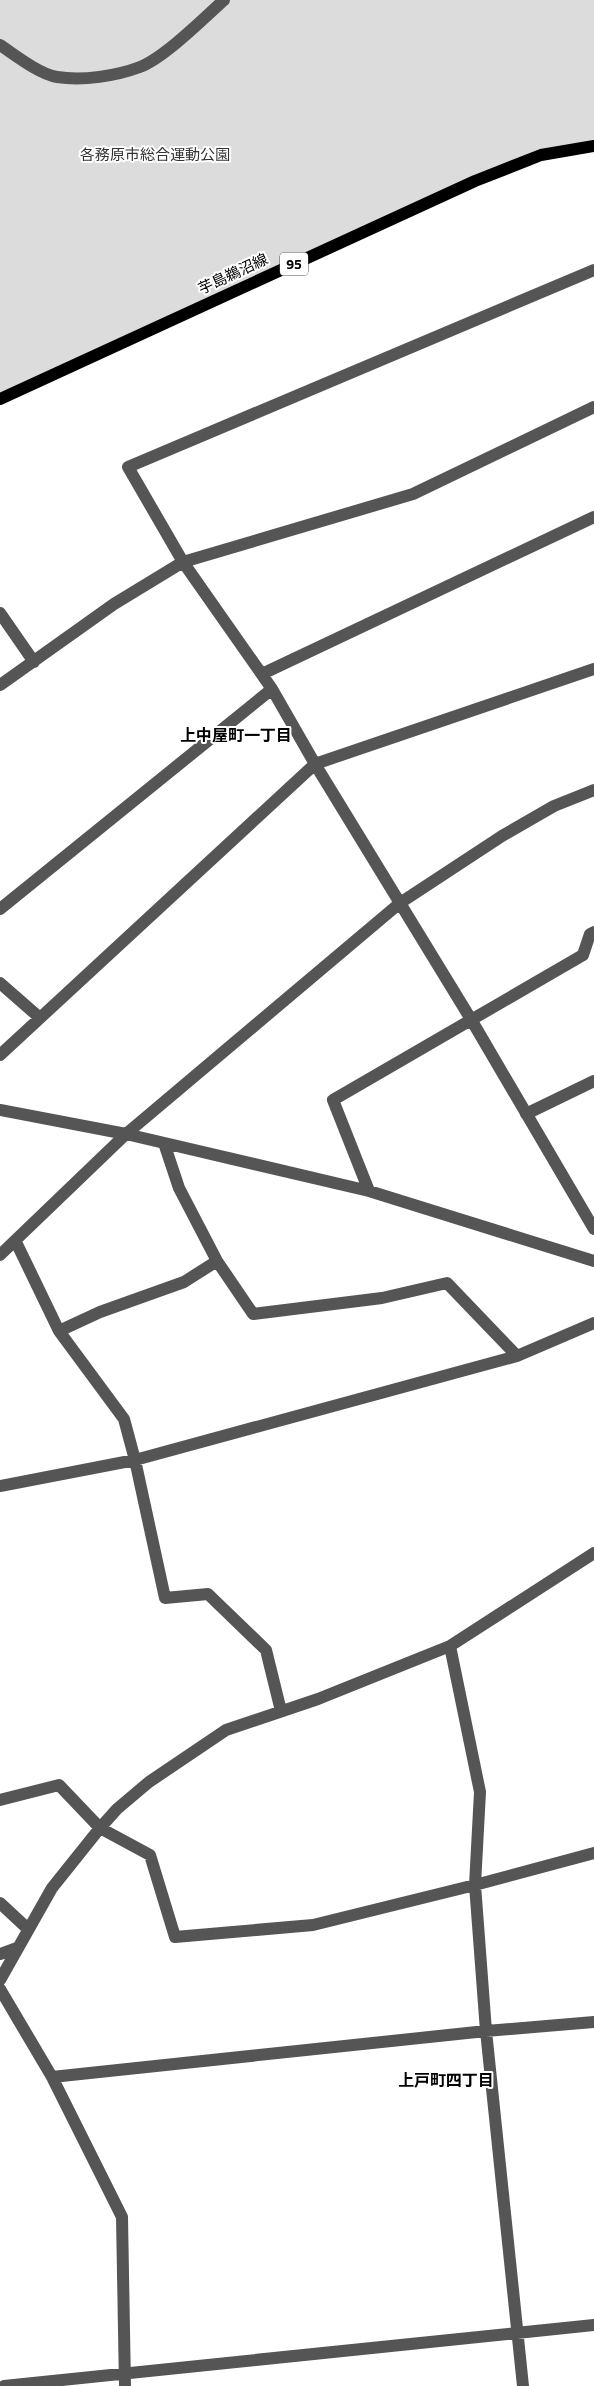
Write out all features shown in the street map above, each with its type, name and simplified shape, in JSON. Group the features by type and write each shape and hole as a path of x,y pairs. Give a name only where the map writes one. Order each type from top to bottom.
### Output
{"main road":[{"name":"芋島鵜沼線","path":"0,399 475,181 541,155 594,146"}],"street":[{"path":"0,45 22,60 55,77 92,78 141,67 175,44 224,0"},
{"path":"594,270 128,467 183,562 272,689 315,764 472,1021 526,1114 590,1213 594,1229"},
{"path":"0,685 114,604 183,562 413,494 594,407"},
{"path":"262,674 594,517"},
{"path":"0,613 34,662"},
{"path":"0,1054 315,764 594,669"},
{"path":"0,909 272,689"},
{"path":"0,1255 16,1242 126,1134 400,903 502,836 554,806 594,790"},
{"path":"368,1191 334,1100 583,955 590,934 594,932"},
{"path":"0,983 40,1018"},
{"path":"526,1114 594,1081"},
{"path":"0,1110 126,1134 368,1191 594,1261"},
{"path":"164,1143 179,1188 217,1261 253,1314 382,1298 447,1283 517,1356"},
{"path":"16,1242 59,1331 124,1419 136,1460 165,1598 208,1594 266,1650 281,1711"},
{"path":"59,1331 100,1312 184,1282 217,1261"},
{"path":"0,1486 136,1460 517,1356 594,1323"},
{"path":"0,1980 52,1888 117,1809 149,1782 226,1730 318,1698 450,1646 594,1553"},
{"path":"450,1646 480,1792 476,1885 486,2030 523,2386"},
{"path":"0,1800 60,1785 100,1828 150,1855 175,1937 313,1925 476,1885 594,1853"},
{"path":"0,1904 28,1929"},
{"path":"0,1954 17,1948"},
{"path":"0,1989 52,2077 122,2218 124,2380"},
{"path":"52,2077 486,2030 594,2022"},
{"path":"4,2386 124,2380 594,2325"}],"green space":[{"name":"各務原市総合運動公園","path":"0,0 594,0 594,146 541,155 0,399"}],"district":[{"name":"上中屋町一丁目","path":"236,735"},
{"name":"上戸町四丁目","path":"446,2080"}]}
